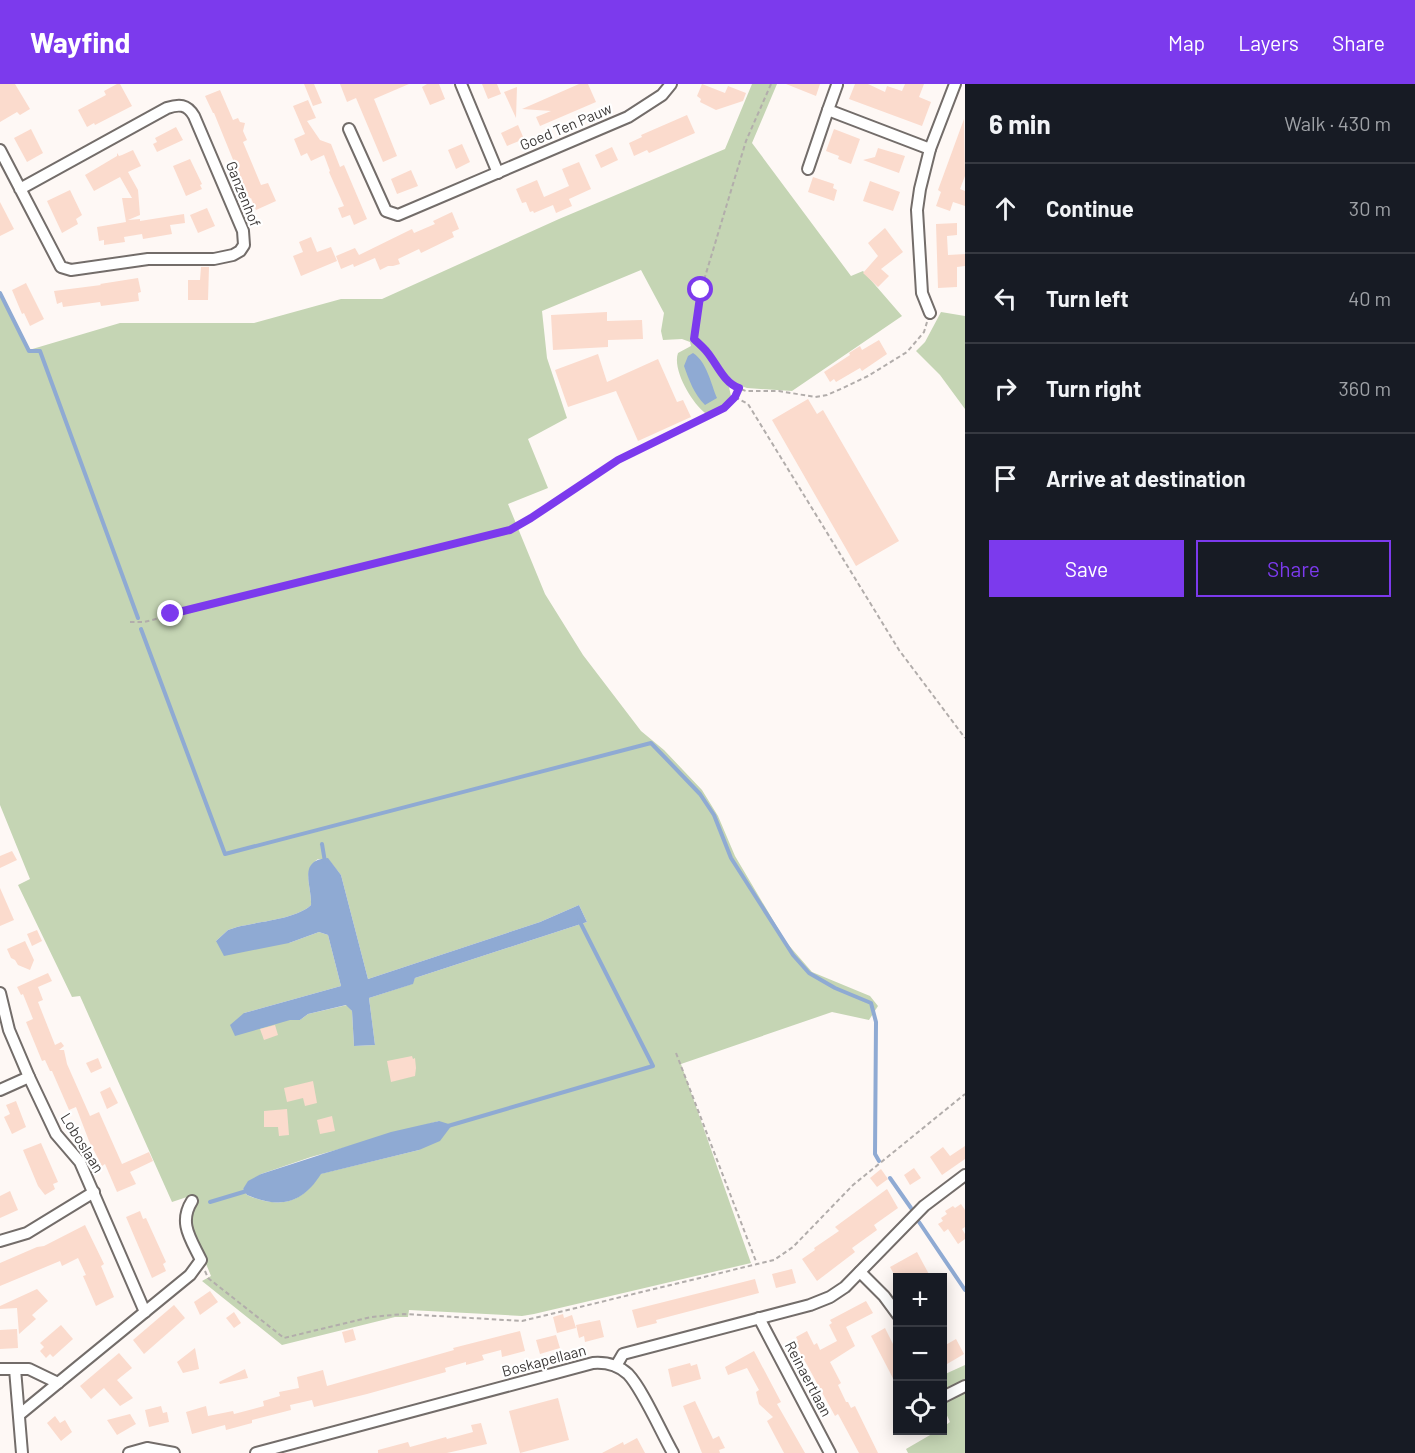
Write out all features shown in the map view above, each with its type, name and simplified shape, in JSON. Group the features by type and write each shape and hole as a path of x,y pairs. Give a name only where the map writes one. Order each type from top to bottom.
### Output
{"street":[{"path":"461,84 498,173"},
{"name":"Goed Ten Pauw","path":"349,129 386,211 398,215 628,117 662,95 671,84"},
{"path":"930,313 922,293 917,210 930,149 955,84"},
{"path":"808,169 837,85"},
{"name":"Ganzenhof","path":"0,150 20,189 61,267 71,270 148,259 214,259 232,255 240,251 244,245 243,231 194,116 190,109 183,105 167,108 20,189"},
{"path":"828,110 930,149"},
{"name":"Loboslaan","path":"0,993 9,1030 29,1077 56,1134 80,1162 145,1312"},
{"path":"0,1090 29,1077"},
{"path":"673,1453 639,1390 628,1374 616,1366 623,1354 810,1305 830,1297 845,1287 924,1206 965,1176"},
{"name":"Loboslaan","path":"0,1241 27,1233 94,1192"},
{"path":"19,1415 190,1275 201,1260 184,1222 187,1209 192,1201"},
{"path":"860,1272 884,1296 893,1309"},
{"name":"Reinaertlaan","path":"759,1318 830,1453"},
{"name":"Boskapellaan","path":"256,1453 593,1362 604,1362 616,1366"},
{"path":"15,1369 22,1453"},
{"path":"0,1370 29,1369 58,1383"},
{"path":"947,1395 965,1386"},
{"path":"129,1453 147,1448 174,1453"}],"path":[{"path":"771,84 746,141 701,290 694,339 733,386 815,397 827,395 868,376 907,352 924,332 930,313"},
{"path":"130,622 144,622 510,530 618,460 724,408 735,397 739,388"},
{"path":"735,397 748,404 899,650 965,738"},
{"path":"676,1053 757,1264"},
{"path":"201,1260 208,1278 284,1338 371,1317 404,1314 522,1321 774,1260 793,1247 853,1185 965,1094"}],"green space":[{"path":"752,84 777,84 752,143 851,276 863,271 902,316 792,391 747,388 738,385 724,372 707,349 705,354 729,387 731,396 721,409 705,413 694,402 684,386 678,368 678,353 691,346 690,342 682,339 663,340 661,331 664,313 641,270 542,311 547,358 567,418 528,439 548,488 508,504 545,594 583,655 641,731 664,750 702,790 718,816 735,856 786,942 812,972 870,996 878,1006 869,1020 832,1012 681,1064 751,1263 534,1314 522,1316 409,1310 408,1317 395,1317 282,1345 202,1281 211,1276 189,1222 194,1207 190,1196 172,1202 80,996 72,997 18,885 30,879 0,805 0,293 29,350 120,323 254,323 341,299 382,299 559,219 725,149","holes":["318,859 328,859 341,875 368,979 540,922 579,905 587,922 415,978 412,984 369,998 375,1045 354,1046 352,1011 347,1005 308,1014 300,1020 244,1013 341,986 328,935 319,932 289,943 216,941 228,930 286,917 305,910 311,905 308,880 310,868","439,1121 419,1150 320,1174 306,1192 289,1201 269,1202 247,1195 243,1189 261,1174 311,1157"]},
{"path":"941,312 965,316 965,409 940,375 916,351 925,342"},
{"path":"965,1365 965,1453 908,1453 906,1449 930,1435 947,1435 947,1424 950,1422 947,1416 947,1373"}],"water":[{"path":"693,353 702,362 717,398 705,405 695,392 684,366 688,356"},
{"path":"328,858 341,875 368,979 540,922 579,905 587,922 415,978 413,984 369,998 375,1045 354,1046 352,1011 346,1005 308,1014 300,1020 290,1020 235,1036 230,1025 244,1013 341,986 328,935 319,932 289,943 224,956 216,941 228,930 286,917 305,910 311,905 309,868 312,863"},
{"path":"439,1121 452,1125 440,1141 419,1150 321,1174 314,1184 298,1198 270,1202 247,1195 243,1189 248,1181 261,1174 391,1132"}],"building":[{"path":"0,84 15,84 30,109 20,115 17,112 0,122"},
{"path":"120,84 132,106 87,127 78,110 106,95 104,91"},
{"path":"304,84 314,84 322,103 313,106"},
{"path":"340,84 409,84 374,99 397,156 383,162 356,98 347,102"},
{"path":"427,84 439,84 445,99 430,105 422,87"},
{"path":"482,84 497,84 501,94 488,99"},
{"path":"579,84 588,84 596,102 540,126 536,117 551,111 522,109"},
{"path":"702,84 725,93 728,86 746,93 743,101 716,110 700,102 701,99 697,96"},
{"path":"786,84 820,84 816,96"},
{"path":"855,84 868,84 885,92 887,86 902,91 905,84 924,84 919,97 931,102 922,126 849,99"},
{"path":"517,87 516,118 504,92"},
{"path":"220,90 233,120 238,118 240,122 245,123 243,131 247,140 243,142 261,185 268,183 276,201 256,210 251,198 249,199 205,96"},
{"path":"308,100 316,118 307,121 320,140 331,144 340,167 344,165 367,219 354,225 350,215 342,218 338,208 344,206 324,155 311,161 307,153 301,156 294,139 305,134 293,106"},
{"path":"687,115 695,133 649,153 647,150 634,156 629,143 642,137 641,135"},
{"path":"964,119 965,176 960,189 965,191 965,206 953,202 950,211 936,206 941,192 938,190"},
{"path":"518,125 524,139 507,146 501,133"},
{"path":"176,127 183,140 157,152 153,144 157,142 155,138"},
{"path":"31,129 43,153 27,162 14,138"},
{"path":"834,129 860,139 851,164 826,151"},
{"path":"462,144 470,162 456,169 448,150"},
{"path":"612,147 618,160 601,168 595,155"},
{"path":"878,148 905,156 899,173 863,160 875,157"},
{"path":"133,150 141,166 128,172 138,190 140,215 128,220 140,219 140,221 184,214 185,223 170,225 172,234 143,239 142,234 124,237 125,242 104,245 104,240 99,241 97,227 126,222 122,198 132,198 120,177 94,191 85,175 117,156 117,153 119,156"},
{"path":"190,159 202,184 200,185 202,189 186,196 173,166"},
{"path":"579,162 591,189 569,199 572,206 556,213 553,205 534,213 530,212 526,202 522,203 516,189 537,180 544,197 569,186 562,169"},
{"path":"411,170 418,186 397,194 391,179"},
{"path":"813,177 834,184 833,188 837,190 834,201 808,192"},
{"path":"870,181 900,192 893,211 863,201"},
{"path":"70,190 82,215 76,219 78,224 62,233 47,201"},
{"path":"0,202 14,229 0,236"},
{"path":"207,208 215,226 198,233 190,215"},
{"path":"452,212 459,229 452,232 454,237 421,253 419,249 398,259 400,264 380,270 375,258 354,267 353,264 341,269 336,256 355,248 359,255 412,229 414,233 435,224 433,221"},
{"path":"957,223 957,235 947,236 948,255 965,254 965,266 957,267 957,287 938,288 936,224"},
{"path":"885,228 903,252 881,269 889,276 878,287 863,273 878,256 868,243"},
{"path":"311,237 317,252 331,247 337,261 301,276 293,256 303,252 299,242"},
{"path":"201,267 209,267 208,300 188,300 188,280 200,280"},
{"path":"138,278 141,292 138,293 139,301 101,306 100,302 63,307 62,302 57,304 54,291"},
{"path":"26,283 44,319 30,326 12,290"},
{"path":"607,312 607,321 642,320 643,339 608,340 608,347 553,350 551,315"},
{"path":"879,340 887,354 862,371 860,368 836,382 834,379 830,382 824,372 860,346 862,350"},
{"path":"598,354 607,382 658,359 677,402 683,400 691,417 638,441 616,391 568,407 555,370"},
{"path":"808,399 817,414 823,410 899,541 856,566 772,420"},
{"path":"12,851 17,860 0,868 0,856"},
{"path":"0,888 14,920 0,926"},
{"path":"37,930 42,941 32,946 27,934"},
{"path":"25,941 34,960 30,970 18,965 11,958 7,949"},
{"path":"48,973 52,981 38,987 43,1000 38,1002 55,1045 61,1042 64,1046 59,1050 64,1050 67,1064 90,1116 99,1112 122,1164 149,1152 153,1161 130,1172 136,1184 117,1192 105,1164 102,1166 89,1141 76,1107 69,1110 52,1071 45,1060 42,1061 26,1022 33,1019 23,994 21,995 17,987"},
{"path":"275,1025 278,1035 264,1040 260,1029"},
{"path":"412,1056 413,1059 415,1058 415,1076 391,1082 387,1061"},
{"path":"98,1058 102,1068 91,1073 86,1063"},
{"path":"313,1081 317,1103 305,1106 303,1098 287,1102 284,1088"},
{"path":"110,1087 118,1103 107,1109 100,1092"},
{"path":"16,1101 26,1127 12,1134 4,1117 10,1114 6,1105"},
{"path":"287,1109 289,1135 279,1136 278,1127 264,1127 264,1111"},
{"path":"332,1116 335,1131 320,1134 317,1120"},
{"path":"41,1143 58,1182 53,1184 55,1189 45,1195 38,1186 23,1150"},
{"path":"965,1146 965,1159 942,1175 930,1157 943,1147 950,1156"},
{"path":"914,1168 921,1178 910,1185 904,1175"},
{"path":"881,1169 888,1179 877,1187 870,1178"},
{"path":"887,1189 898,1208 874,1225 877,1230 852,1248 855,1252 817,1281 802,1259 839,1231 835,1227"},
{"path":"10,1191 18,1210 0,1218 0,1196"},
{"path":"961,1204 965,1210 965,1227 962,1229 965,1239 958,1244 948,1229 944,1232 938,1224 947,1214 945,1211"},
{"path":"140,1211 143,1219 146,1218 166,1262 163,1264 166,1271 152,1278 126,1217"},
{"path":"85,1225 104,1264 101,1266 114,1297 96,1306 78,1258 62,1266 60,1261 0,1286 0,1263 44,1246"},
{"path":"917,1252 928,1273 893,1273 890,1267"},
{"path":"792,1269 796,1283 776,1288 772,1274"},
{"path":"755,1279 759,1293 656,1320 657,1323 637,1328 632,1310"},
{"path":"37,1289 48,1301 32,1315 36,1319 19,1334 17,1308 0,1309 0,1306"},
{"path":"210,1291 218,1302 200,1315 194,1302"},
{"path":"866,1301 873,1313 846,1327 855,1346 830,1362 841,1383 838,1385 846,1402 851,1408 855,1406 878,1453 859,1453 838,1414 835,1416 795,1343 798,1341 796,1337 807,1331 814,1345 817,1343 820,1350 837,1341 829,1325 832,1323 830,1320"},
{"path":"174,1305 185,1318 144,1354 133,1340"},
{"path":"234,1312 241,1323 234,1328 226,1318"},
{"path":"563,1314 564,1318 572,1315 576,1328 557,1333 553,1317"},
{"path":"600,1320 604,1337 585,1342 584,1336 579,1338 576,1325"},
{"path":"61,1325 73,1339 53,1357 50,1354 46,1358 40,1351 44,1347 40,1343"},
{"path":"885,1328 893,1344 893,1378 871,1336"},
{"path":"17,1329 18,1348 0,1349 0,1330"},
{"path":"353,1329 356,1340 345,1343 342,1332"},
{"path":"520,1331 525,1351 502,1357 501,1350 482,1355 484,1360 445,1368 446,1372 367,1394 314,1407 312,1400 290,1405 291,1410 252,1420 252,1423 226,1430 225,1425 192,1434 186,1412 206,1406 208,1416 233,1411 234,1414 264,1406 263,1401 280,1396 279,1392 299,1388 297,1377 323,1370 327,1386 454,1350 453,1348"},
{"path":"556,1335 560,1348 540,1354 536,1340"},
{"path":"956,1339 964,1354 947,1364 947,1344"},
{"path":"195,1348 199,1369 183,1373 177,1362"},
{"path":"754,1351 781,1402 777,1404 805,1453 784,1453 767,1421 773,1417 759,1404 756,1392 759,1390 747,1368 728,1375 725,1367"},
{"path":"119,1353 132,1368 117,1380 133,1398 120,1406 104,1388 91,1399 80,1386"},
{"path":"690,1363 691,1366 697,1364 701,1379 672,1387 668,1369"},
{"path":"245,1369 248,1378 220,1384 219,1382"},
{"path":"558,1398 569,1440 520,1453 509,1411"},
{"path":"695,1401 713,1439 719,1436 725,1448 719,1450 720,1453 702,1453 683,1406"},
{"path":"161,1406 163,1413 167,1412 169,1422 149,1427 145,1410"},
{"path":"130,1414 136,1424 117,1435 107,1420"},
{"path":"55,1416 60,1423 65,1420 72,1432 61,1441 47,1423"},
{"path":"481,1423 487,1444 447,1453 378,1453 378,1450 408,1442 410,1447 473,1432 471,1425"},
{"path":"637,1438 645,1453 602,1453 623,1442 624,1445"}],"waterway":[{"path":"0,293 29,351 40,351 138,618"},
{"path":"141,629 225,854 651,743 700,794 714,815 731,858 793,955 809,973 835,988 871,1003 876,1022 875,1154 879,1161"},
{"path":"322,844 325,862"},
{"path":"448,1126 653,1066 579,920"},
{"path":"890,1178 911,1208"},
{"path":"210,1202 250,1190"},
{"path":"919,1222 965,1290"}],"route":[{"path":"171,614 510,530 618,460 724,408 735,397 739,388 733,386 725,378 707,352 694,339 701,290"}]}
